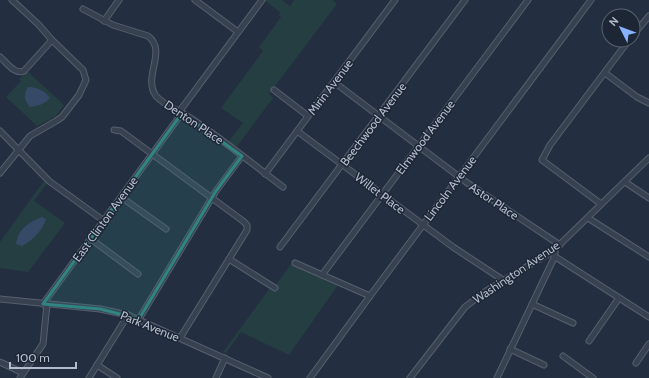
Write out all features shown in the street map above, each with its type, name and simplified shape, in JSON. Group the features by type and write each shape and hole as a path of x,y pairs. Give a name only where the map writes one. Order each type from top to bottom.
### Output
{"street":[{"path":"0,173 30,136 62,117 79,95 85,84 86,76 83,70 12,0"},
{"path":"104,21 119,0"},
{"path":"195,0 238,32"},
{"path":"181,113 262,0"},
{"name":"Mirin Avenue","path":"265,174 395,0"},
{"name":"Beechwood Avenue","path":"280,247 465,0"},
{"name":"Elmwood Avenue","path":"322,275 528,0"},
{"name":"Lincoln Avenue","path":"310,378 591,0"},
{"name":"Denton Place","path":"83,9 113,25 153,39 156,44 156,51 152,80 153,89 156,95 161,100 191,118 283,187"},
{"path":"641,26 649,16"},
{"path":"0,57 16,72 21,72 24,71 52,40"},
{"path":"601,204 542,160 550,144 623,48"},
{"path":"605,73 637,97 649,103"},
{"name":"Astor Place","path":"334,82 459,176 558,246"},
{"path":"274,90 308,116"},
{"name":"East Clinton Avenue","path":"45,304 167,135 181,113"},
{"path":"114,130 121,131 247,225 247,230 180,338"},
{"path":"0,131 49,181 104,221"},
{"name":"Willet Place","path":"297,131 453,247 503,280"},
{"path":"139,319 216,191 242,156"},
{"name":"Washington Avenue","path":"410,378 465,307 486,291 558,246 649,158"},
{"path":"625,182 649,198"},
{"path":"122,197 166,230"},
{"path":"588,218 649,257"},
{"path":"91,239 138,274"},
{"path":"496,378 558,246"},
{"path":"554,256 649,318"},
{"path":"229,259 275,288"},
{"path":"295,263 370,296"},
{"path":"589,341 619,298"},
{"name":"Park Avenue","path":"0,300 100,309 128,315 268,378"},
{"path":"0,362 21,376 43,344 45,304"},
{"path":"532,304 573,323"},
{"path":"89,378 128,315"},
{"path":"636,363 649,344"},
{"path":"510,349 544,365"},
{"path":"562,356 593,378"},
{"path":"216,378 225,358"},
{"path":"97,365 117,378"}],"highlighted area":[{"path":"182,113 242,156 216,191 139,319 100,309 43,304"}],"green space":[{"path":"264,0 282,0 290,6 294,0 332,0 337,4 269,94 273,98 235,149 227,143 243,123 221,108 263,51 259,47 281,17 279,15 280,12"},
{"path":"27,71 64,105 56,116 37,126 6,97 21,81 19,79"},
{"path":"44,181 47,183 34,201 65,223 28,272 0,268 0,242"},
{"path":"291,264 338,285 289,355 241,332 226,353 223,352 270,288 273,289"}],"water":[{"path":"28,87 35,88 46,93 50,98 46,102 30,107 26,102 25,97"},
{"path":"42,217 46,219 45,223 37,235 22,246 16,244 22,230 33,221"}]}
